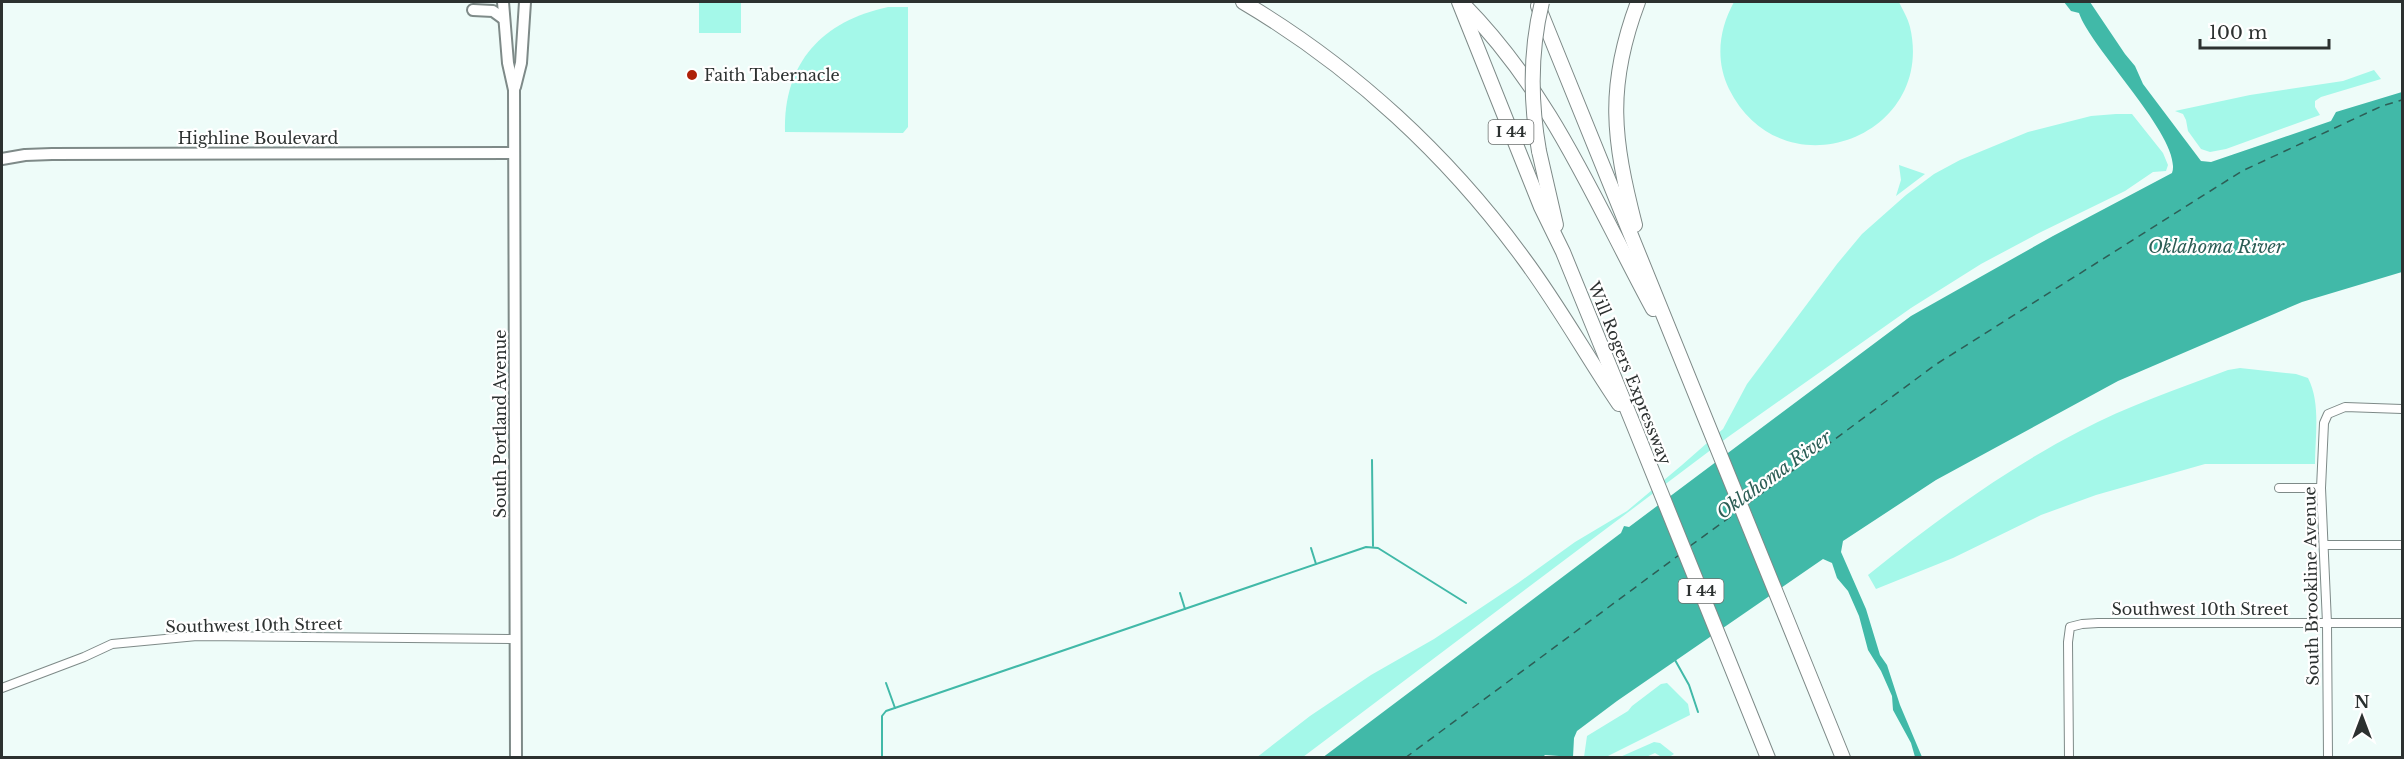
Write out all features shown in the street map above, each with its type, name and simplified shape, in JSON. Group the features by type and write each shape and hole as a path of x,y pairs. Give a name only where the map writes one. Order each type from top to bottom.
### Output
{"highway":[{"path":"1243,2 1283,27 1351,77 1404,122 1457,176 1490,214 1537,277 1634,426"},
{"path":"1460,2 1518,66 1555,122 1615,240 1681,361"},
{"name":"Will Rogers Expressway","path":"1460,2 1541,207 1563,252 1768,758"},
{"path":"1536,2 1843,758"},
{"path":"1542,2 1536,24 1532,108 1539,151 1563,252"},
{"path":"1638,2 1620,63 1615,110 1620,164 1647,274"}],"main road":[{"name":"South Portland Avenue","path":"503,2 508,63 514,90"},
{"name":"South Portland Avenue","path":"516,758 514,90 520,63 525,2"},
{"path":"473,10 493,12 504,19"},
{"name":"Highline Boulevard","path":"2,159 52,154 514,153"}],"street":[{"name":"South Brookline Avenue","path":"2328,758 2327,622 2321,488 2323,428 2328,414 2345,407 2403,408"},
{"path":"2279,488 2321,488"},
{"path":"2324,545 2403,545"},
{"name":"Southwest 10th Street","path":"2069,758 2068,642 2070,627 2098,622 2403,623"},
{"name":"Southwest 10th Street","path":"2,688 112,644 132,642 197,636 515,639"}],"shaded area":[{"path":"699,2 741,2 741,33 699,33"},
{"path":"1734,2 1899,2 1910,27 1912,66 1900,98 1878,123 1849,139 1816,145 1783,140 1753,121 1729,89 1725,78 1720,56 1722,34"},
{"path":"888,7 908,7 908,127 903,133 785,132 786,107 791,85 811,48 826,34 844,23"},
{"path":"2374,70 2381,79 2321,97 2315,101 2315,107 2320,115 2226,149 2210,152 2201,149 2188,131 2183,114 2175,111 2250,95 2343,81"},
{"path":"2132,114 2163,153 2168,165 2166,171 2153,172 2125,191 1981,264 1911,308 1728,437 1303,757 1256,758 1310,716 1371,675 1434,639 1575,542 1627,511 1682,465 1723,429 1747,384 1862,234 1934,174 1960,160 2028,132 2091,116"},
{"path":"1899,165 1925,174 1896,196 1901,180"},
{"path":"2240,368 2296,374 2308,378 2316,409 2315,464 2205,464 2096,495 2041,515 1953,558 1876,589 1868,575 1944,516 2052,446 2153,398 2228,370"},
{"path":"1667,683 1688,704 1690,715 1606,757 1584,757 1587,736 1628,711 1661,684"},
{"path":"1654,742 1660,743 1674,754 1667,757 1655,753 1646,757 1620,757"}],"water":[{"name":"Oklahoma River","path":"2064,2 2090,2 2135,66 2143,84 2201,161 2211,162 2331,121 2336,112 2402,92 2402,272 2302,302 2118,381 1936,480 1843,541 1841,552 1866,609 1880,655 1887,665 1900,705 1922,757 1915,757 1911,743 1893,710 1892,696 1881,671 1868,650 1859,616 1848,591 1837,578 1832,563 1823,559 1577,731 1574,738 1573,757 1545,755 1542,758 1322,758 1621,533 1624,526 1629,527 1911,316 2053,236 2172,173 2172,158 2151,117 2100,49 2079,13 2071,11"}],"waterway":[{"path":"1372,460 1373,546"},
{"path":"882,758 882,716 886,711 1366,547 1378,548 1466,603"},
{"path":"1311,548 1316,564"},
{"path":"1180,593 1185,609"},
{"path":"1675,660 1689,685 1698,712"},
{"path":"886,683 895,708"}],"ferry route":[{"path":"1746,505 1935,365 2242,171 2382,106 2402,100"},
{"path":"1690,546 1737,512"},
{"path":"1405,758 1679,555"}],"place":[{"name":"Faith Tabernacle","path":"692,75"}]}
